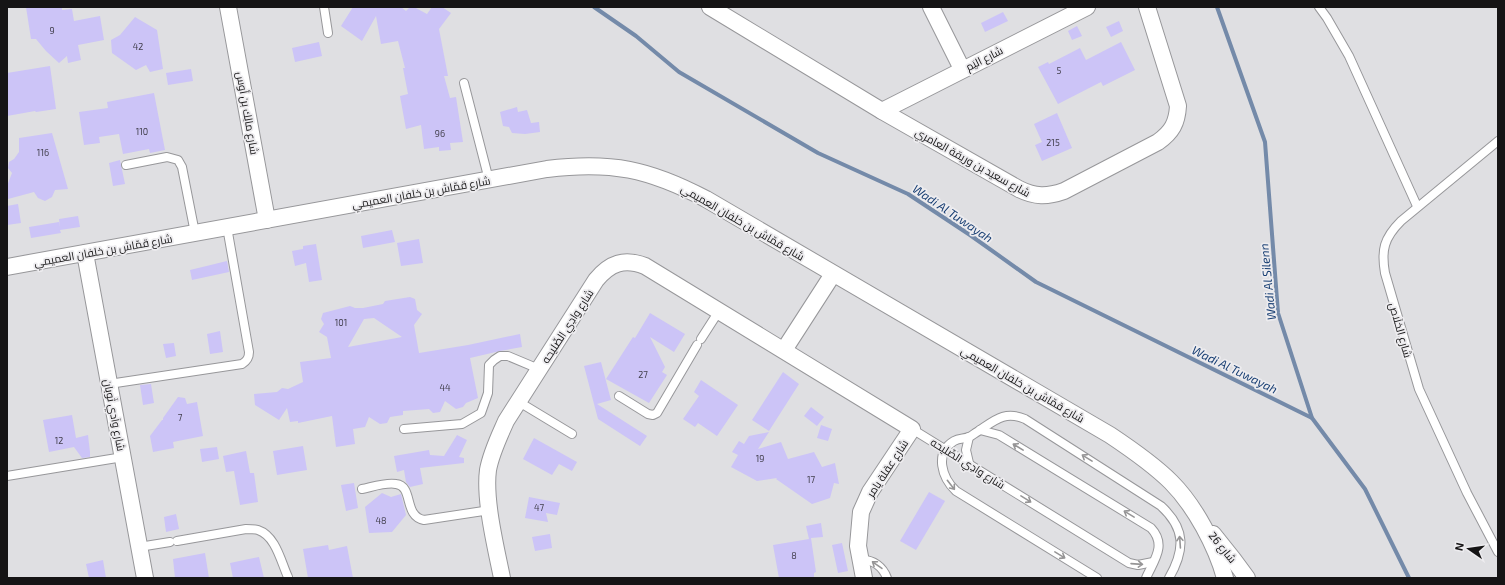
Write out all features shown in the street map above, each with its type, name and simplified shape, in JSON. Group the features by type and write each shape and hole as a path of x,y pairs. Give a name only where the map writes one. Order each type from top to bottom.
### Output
{"street":[{"name":"شارع مالِك بن أوس","path":"228,7 267,220"},
{"name":"شارع سعيد بن وريقة العامري","path":"710,7 882,111 1020,189 1030,194 1041,196 1053,195 1158,142 1167,136 1174,127 1178,106 1147,7"},
{"path":"931,7 962,69"},
{"name":"شارع اليَم","path":"882,111 962,69 1087,7"},
{"name":"شارع قمّاش بن خلفان العميمي","path":"7,267 570,166 608,167 638,171 660,177 682,186 706,199 1133,450 1172,482 1188,502 1213,548 1225,578"},
{"name":"شارع واَدي ثَوبان","path":"84,253 145,578"},
{"name":"شارع وادِي الصِّليحه","path":"502,578 490,510 488,483 488,471 498,439 506,421 596,280 609,267 618,263 628,262 645,266 912,429"},
{"path":"784,350 833,274"},
{"name":"شارع عقلة يامر","path":"864,578 858,546 858,534 864,502 912,429"},
{"name":"شارع 26","path":"1197,517 1225,548 1246,578"}],"lane":[{"path":"324,7 328,33"},
{"path":"1319,7 1349,56 1417,206"},
{"path":"464,83 489,180"},
{"name":"شارع الخلَاص","path":"1498,141 1417,206 1391,231 1384,245 1382,259 1419,389 1467,493 1498,552"},
{"path":"126,165 167,156 178,160 182,167 195,233"},
{"path":"109,384 242,364 246,362 249,352 227,227"},
{"path":"619,396 648,414 652,415 657,413 719,311"},
{"path":"404,429 462,424 481,413 488,392 489,365 500,356 508,356 539,369"},
{"path":"519,402 572,434"},
{"path":"1098,578 956,492 947,481 942,469 945,449 955,440 969,437 999,417 1006,415 1019,417 1161,506 1176,525 1180,540 1177,564 1169,578"},
{"name":"شارع وادِي الصِّليحه","path":"912,429 1129,563 1138,565 1153,562"},
{"path":"980,430 999,435 1151,528 1156,534 1159,542 1158,551 1146,578"},
{"path":"969,437 966,450 969,463"},
{"path":"7,476 123,457"},
{"path":"362,489 393,484 401,485 406,492 414,516 424,520 490,510"},
{"path":"139,547 246,529 257,530 265,533 273,542 288,577"},
{"path":"861,560 870,561 882,568 887,578"}],"building":[{"path":"26,7 62,7 62,10 72,9 74,21 100,16 104,40 78,45 81,60 68,63 67,56 59,63 36,39 31,39"},
{"path":"353,7 401,7 406,11 410,7 414,7 427,14 432,7 442,7 451,13 439,29 448,76 444,76 450,98 456,97 463,142 450,143 451,150 439,151 439,147 424,149 421,125 406,129 400,96 408,94 403,68 405,68 398,41 381,44 376,16 362,41 341,26"},
{"path":"1003,12 1008,21 985,32 981,23"},
{"path":"135,17 157,30 163,69 150,72 146,65 136,70 112,53 111,40 120,35"},
{"path":"1119,21 1123,31 1111,37 1106,27"},
{"path":"1077,26 1082,36 1072,40 1068,31"},
{"path":"319,42 322,56 295,62 292,48"},
{"path":"1121,42 1135,70 1103,86 1101,82 1058,104 1038,67 1048,62 1049,64 1080,48 1086,60"},
{"path":"50,66 56,109 7,116 7,73"},
{"path":"191,69 193,81 168,85 166,73"},
{"path":"154,93 165,150 150,153 149,149 123,154 119,134 99,137 100,143 84,145 79,112 108,108 107,102"},
{"path":"517,107 518,112 527,110 531,123 539,122 540,132 525,134 512,133 509,127 503,126 500,112"},
{"path":"1057,113 1072,148 1042,161 1035,145 1042,142 1034,124"},
{"path":"52,133 68,189 55,190 52,197 45,201 38,198 34,192 8,199 7,186 12,173 8,168 9,162 14,159 19,152 19,138"},
{"path":"120,160 125,184 113,186 109,163"},
{"path":"18,204 21,223 7,225 7,206"},
{"path":"78,216 80,227 60,230 61,233 31,238 29,227 59,222 60,227 59,219"},
{"path":"392,230 395,242 363,248 361,236"},
{"path":"419,239 423,263 401,266 397,243"},
{"path":"316,244 322,280 309,282 306,263 295,266 292,251 303,249 303,246"},
{"path":"227,261 229,272 192,280 190,270"},
{"path":"410,297 415,299 417,310 422,314 414,325 419,353 520,334 522,347 470,358 478,398 466,403 463,407 456,409 445,401 440,412 433,413 429,409 403,411 403,415 390,417 387,423 380,424 369,417 365,427 353,429 355,444 336,447 332,416 298,423 298,421 290,422 287,408 279,420 255,405 254,394 277,392 282,388 288,389 303,382 300,362 331,358 327,337 319,332 324,324 321,319 323,313 350,306 355,308 363,308 383,304 385,301","holes":["374,318 402,337 348,347 364,319"]},
{"path":"650,313 685,334 674,352 650,337 665,367 662,372 667,375 649,403 606,379 633,337 635,338"},
{"path":"220,331 223,352 210,354 207,334"},
{"path":"174,343 176,356 166,358 163,344"},
{"path":"601,362 611,400 597,404 647,436 640,446 598,419 584,366"},
{"path":"783,372 799,384 769,431 752,420"},
{"path":"701,380 738,405 717,436 698,423 695,427 683,419 699,396 694,392"},
{"path":"151,384 154,403 143,405 140,385"},
{"path":"178,397 185,398 187,404 197,402 203,436 173,442 174,448 153,452 150,436 163,420"},
{"path":"811,407 824,417 817,426 804,416"},
{"path":"72,415 76,438 88,435 90,457 82,458 74,447 49,452 43,420"},
{"path":"821,425 832,429 828,441 817,438"},
{"path":"769,432 758,449 781,442 788,459 814,452 822,467 835,463 839,484 834,483 830,498 812,504 776,479 777,478 757,481 731,467 738,455 732,452 739,441 744,444 749,436"},
{"path":"457,435 467,440 459,457 464,458 464,463 420,468 423,484 410,487 406,482 404,470 397,472 394,456 429,450 430,455 444,456"},
{"path":"534,438 577,462 572,471 559,464 552,475 523,459"},
{"path":"303,446 307,470 277,475 273,451"},
{"path":"217,447 219,459 202,462 200,449"},
{"path":"246,451 250,473 254,473 258,502 240,505 234,471 226,472 223,456"},
{"path":"354,483 358,508 346,511 341,485"},
{"path":"929,492 945,501 916,550 900,541"},
{"path":"382,493 391,497 401,494 406,515 392,532 369,533 365,507"},
{"path":"529,497 560,503 557,515 546,513 548,522 525,518"},
{"path":"176,514 179,529 166,532 164,517"},
{"path":"821,523 823,537 811,538 816,572 814,573 814,578 779,578 773,545 809,539 806,526"},
{"path":"550,534 552,548 535,551 532,537"},
{"path":"842,543 848,571 838,573 832,545"},
{"path":"328,545 329,550 347,546 353,578 308,578 303,549"},
{"path":"205,553 209,578 175,578 173,559"},
{"path":"259,557 264,578 233,578 230,563"},
{"path":"103,560 106,578 89,578 86,564"}],"waterway":[{"name":"Wadi Al Tuwayah","path":"594,7 636,36 679,72 818,153 908,194 970,235 1036,282 1312,418"},
{"name":"Wadi Al Silenn","path":"1217,7 1265,142 1278,313 1312,418 1365,489 1409,578"}]}
